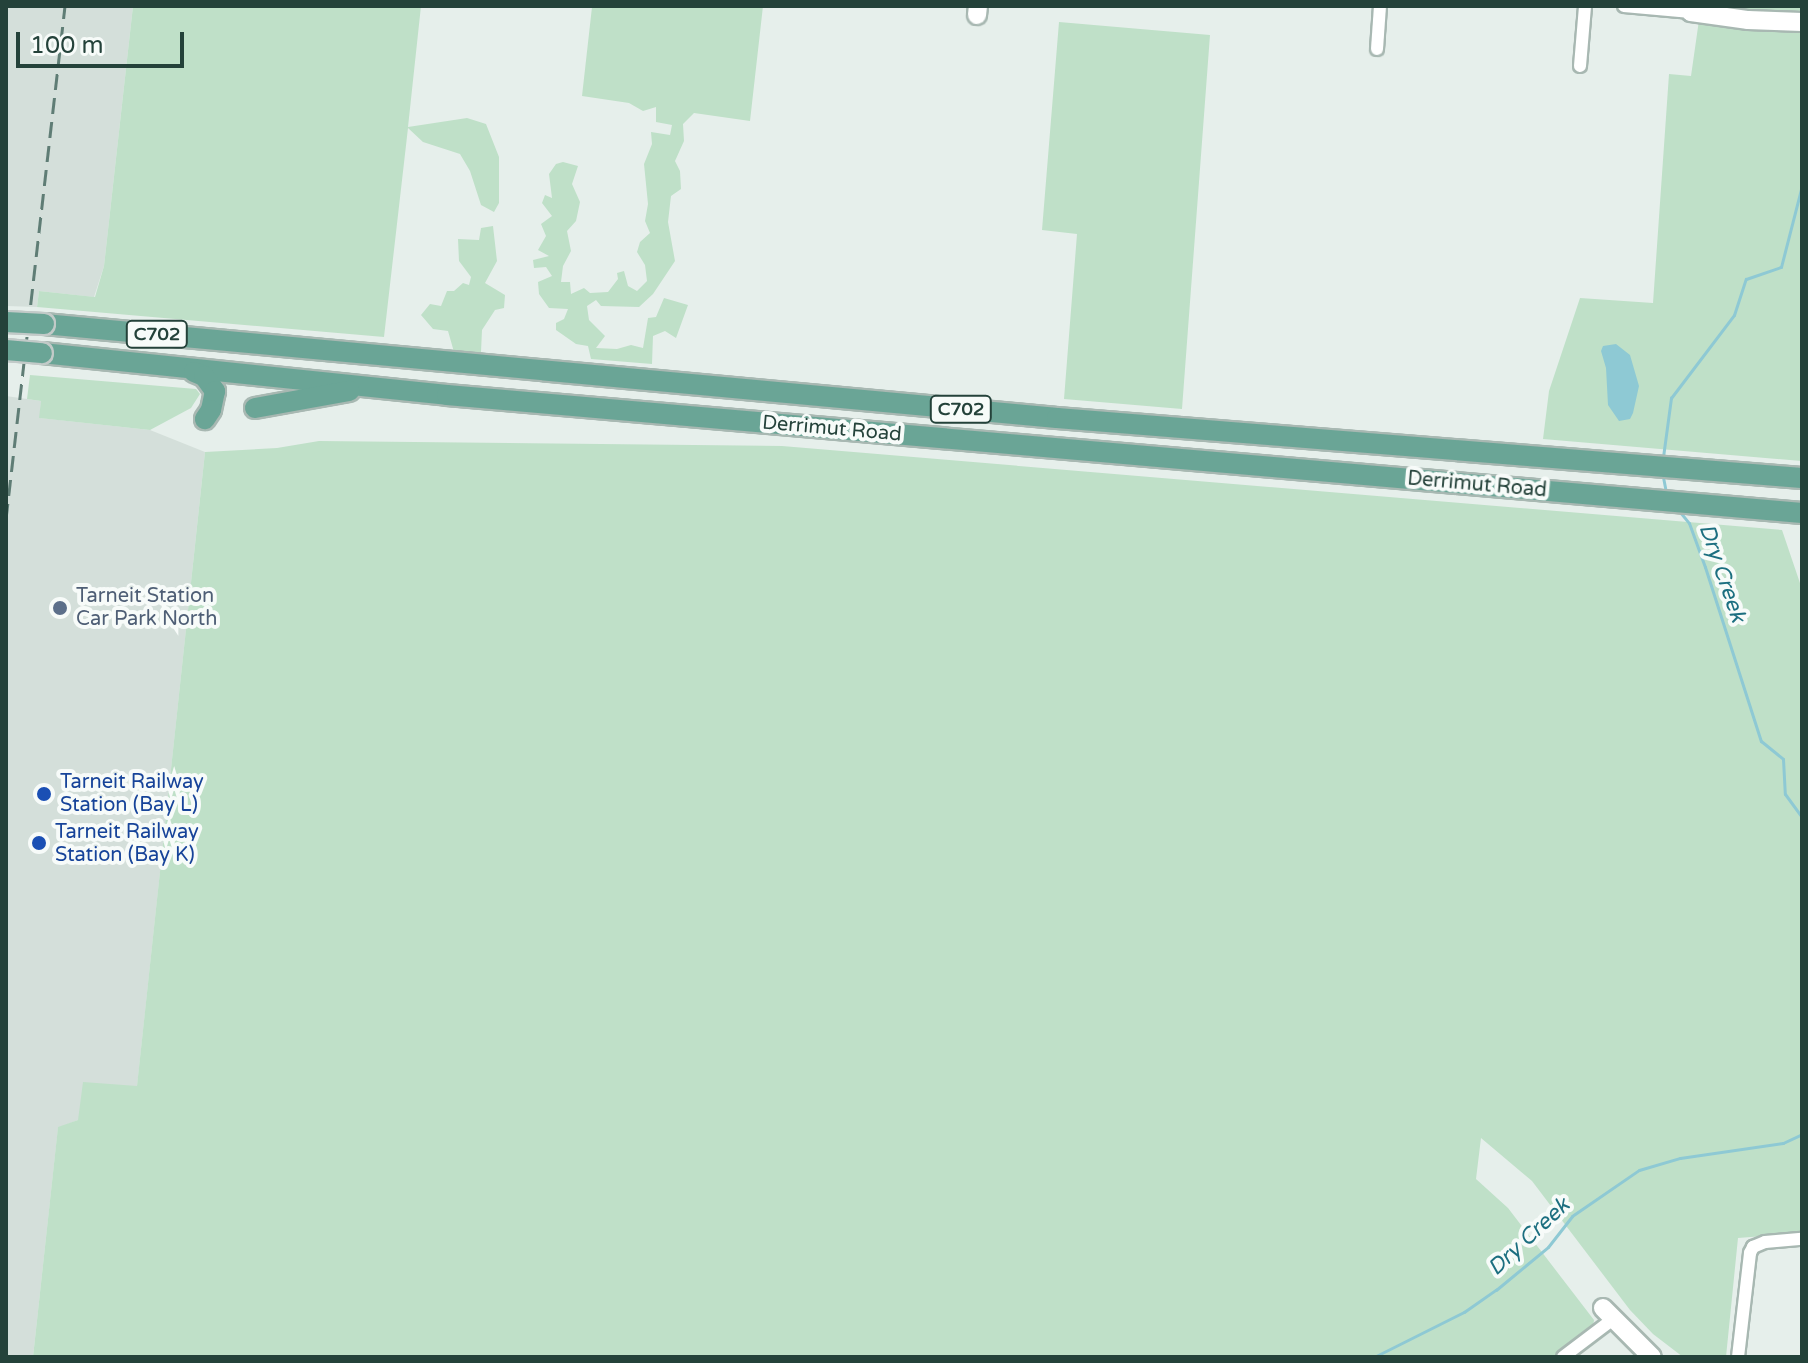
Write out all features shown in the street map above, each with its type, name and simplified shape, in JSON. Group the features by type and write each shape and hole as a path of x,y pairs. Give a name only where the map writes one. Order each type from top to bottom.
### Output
{"main road":[{"name":"Derrimut Road","path":"6,322 1057,418 1802,478"},
{"path":"264,376 271,344"},
{"name":"Derrimut Road","path":"6,350 369,387 1802,513"},
{"path":"183,369 204,376 213,386 211,410 205,419"},
{"path":"255,408 369,387"}],"street":[{"path":"1377,49 1380,6"},
{"path":"1580,66 1585,6"},
{"path":"1624,6 1691,9 1802,22"},
{"path":"1740,1354 1747,1263 1753,1247 1765,1242 1802,1239"},
{"path":"1563,1357 1608,1313 1652,1357"}],"shaded area":[{"path":"6,6 133,6 104,266 94,297 39,291 37,307 6,306"},
{"path":"6,396 41,401 40,418 150,430 205,452 137,1087 58,1128 33,1357 6,1357"}],"green space":[{"path":"133,6 421,6 408,127 467,118 486,124 499,157 499,203 494,212 481,205 470,171 460,154 423,142 408,128 384,337 37,307 39,291 95,297 104,266"},
{"path":"589,6 763,6 750,121 694,113 683,124 684,141 675,161 680,171 681,189 671,196 668,222 675,261 653,294 639,307 601,306 596,300 587,306 589,320 605,336 596,348 617,349 631,345 643,348 648,318 656,317 664,298 688,305 676,338 665,331 653,336 652,364 591,359 588,346 576,344 556,330 556,323 564,319 568,309 549,308 539,294 538,282 552,276 546,267 534,268 533,260 549,256 538,250 546,236 541,224 552,216 542,203 545,195 552,198 549,174 556,164 563,162 578,166 572,184 580,202 576,221 567,231 571,251 563,266 561,282 570,282 571,294 584,288 590,293 608,292 618,279 617,273 624,271 628,286 637,291 647,281 645,265 637,252 640,242 650,233 645,221 648,204 644,164 652,144 651,132 670,135 672,125 656,122 656,107 643,111 629,103 582,96 592,7"},
{"path":"1701,6 1802,6 1802,461 1543,439 1549,391 1580,298 1653,303 1669,74 1691,76"},
{"path":"1059,22 1210,35 1182,409 1064,399 1077,234 1042,230"},
{"path":"493,226 497,261 485,283 505,295 504,308 495,310 482,330 481,352 454,352 448,331 433,329 421,315 430,304 441,306 447,291 454,291 463,283 469,285 471,277 459,261 458,239 479,240 481,228"},
{"path":"30,375 196,389 200,394 191,408 150,430 39,418 41,401 27,399"},
{"path":"319,441 782,446 1782,530 1802,589 1802,1233 1738,1238 1726,1357 1683,1357 1653,1334 1630,1310 1532,1181 1481,1138 1476,1179 1508,1208 1594,1320 1593,1327 1554,1357 33,1357 58,1127 78,1120 83,1082 137,1086 205,452 277,448"}],"water":[{"path":"1616,344 1630,355 1639,386 1630,419 1619,421 1608,405 1606,368 1601,351 1603,346"}],"waterway":[{"name":"Dry Creek","path":"1663,457 1671,398 1734,315 1746,279 1781,267 1802,185"},
{"name":"Dry Creek","path":"1663,477 1666,493"},
{"name":"Dry Creek","path":"1680,512 1689,523 1705,567 1761,741 1783,759 1785,794 1802,817"},
{"name":"Dry Creek","path":"1374,1357 1464,1312 1496,1290 1548,1247 1572,1216 1639,1170 1680,1158 1783,1143 1802,1134"}],"railway":[{"path":"6,519 65,6"}],"place":[{"name":"Tarneit Station Car Park North","path":"60,608"},
{"name":"Tarneit Railway Station (Bay L)","path":"44,794"},
{"name":"Tarneit Railway Station (Bay K)","path":"39,843"}]}
